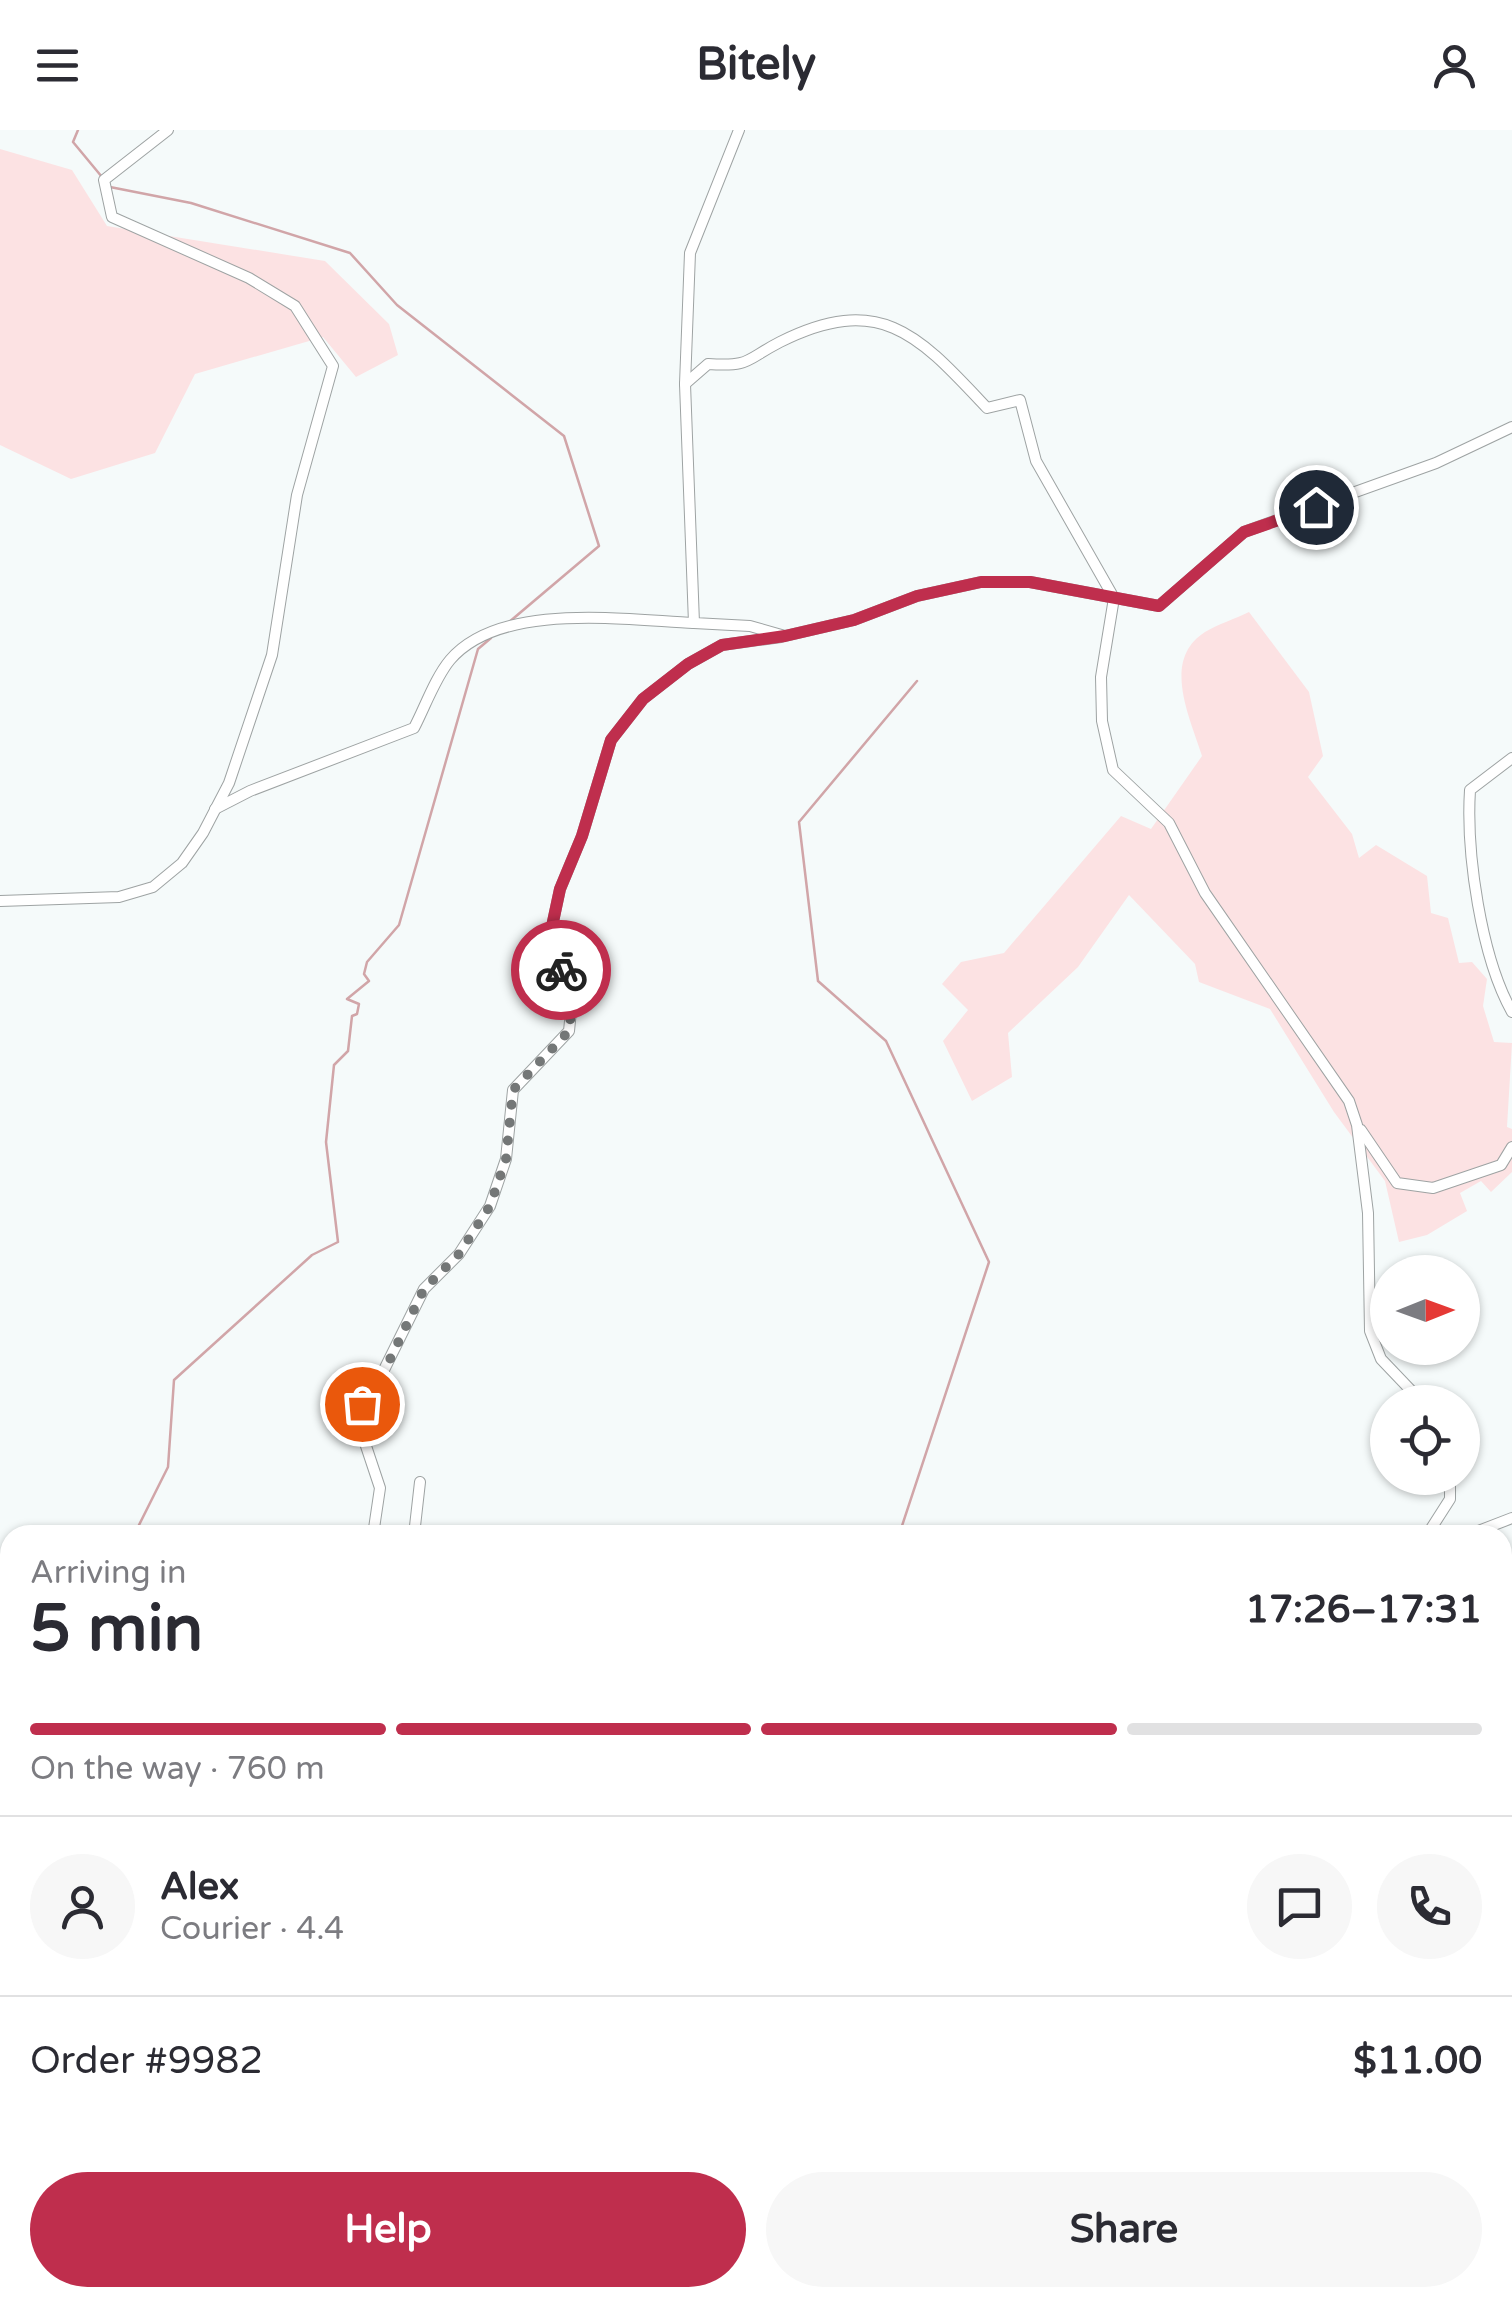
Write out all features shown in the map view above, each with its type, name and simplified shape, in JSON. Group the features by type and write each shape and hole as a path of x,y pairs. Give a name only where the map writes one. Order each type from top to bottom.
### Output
{"street":[{"path":"0,901 118,897 153,887 182,864 228,783 272,655 297,495 333,366 296,306 248,278 112,217 104,180 168,130"},
{"path":"694,623 689,571 685,384 690,253 738,130"},
{"path":"685,384 708,364 740,366 781,342 822,325 860,319 906,330 987,408 1020,400 1036,461 1114,598 1101,677 1102,721 1113,770 1169,823 1206,893 1333,1074 1357,1124 1397,1183 1433,1188 1501,1165 1512,1147"},
{"path":"374,1525 380,1488 362,1437 362,1404 378,1384 424,1289 459,1254 490,1206 506,1159 513,1090 569,1031 571,1012 551,931 560,889 582,836 611,740 643,699 688,664 722,645 854,620 917,596 981,582 1030,582 1159,606 1244,532 1436,462 1512,427"},
{"path":"215,809 250,791 414,728 450,660 478,638 552,616 750,626 785,636"},
{"path":"1512,758 1470,790 1468,832 1494,980 1512,1012"},
{"path":"1357,1124 1368,1214 1370,1331 1381,1359 1406,1385"},
{"path":"415,1525 420,1482"},
{"path":"1434,1525 1450,1495"}],"shaded area":[{"path":"0,149 72,170 107,226 325,261 389,324 398,355 356,377 323,337 195,374 155,453 71,479 0,445"},
{"path":"1249,612 1309,692 1323,756 1308,777 1352,834 1359,858 1376,845 1427,876 1431,913 1448,918 1459,963 1472,962 1487,979 1483,1006 1494,1042 1512,1043 1507,1127 1512,1129 1512,1172 1491,1192 1481,1181 1460,1193 1467,1211 1427,1235 1399,1242 1385,1181 1334,1112 1270,1009 1199,982 1195,964 1129,895 1078,967 1008,1033 1012,1077 972,1101 943,1041 968,1010 942,984 961,962 1004,953 1121,816 1151,829 1202,756 1182,690 1184,658 1205,632"}],"waterway":[{"path":"78,130 73,142 102,177"},
{"path":"110,187 191,203 350,253 397,305 564,436 599,546 508,623"},
{"path":"139,1525 168,1467 174,1380 312,1255 338,1242 326,1142 334,1065 348,1051 352,1016 357,1014 359,1004 347,999 369,981 364,974 367,962 399,925 478,649 491,638"},
{"path":"902,1525 989,1262 886,1041 818,981 799,822 917,681"}],"way so far":[{"path":"362,1404 378,1384 424,1289 459,1254 490,1206 506,1159 513,1090 569,1031 571,1012 561,970"}],"route":[{"path":"561,970 551,931 560,889 582,836 611,740 643,699 688,664 722,645 854,620 917,596 981,582 1030,582 1159,606 1244,532 1316,507"}]}
